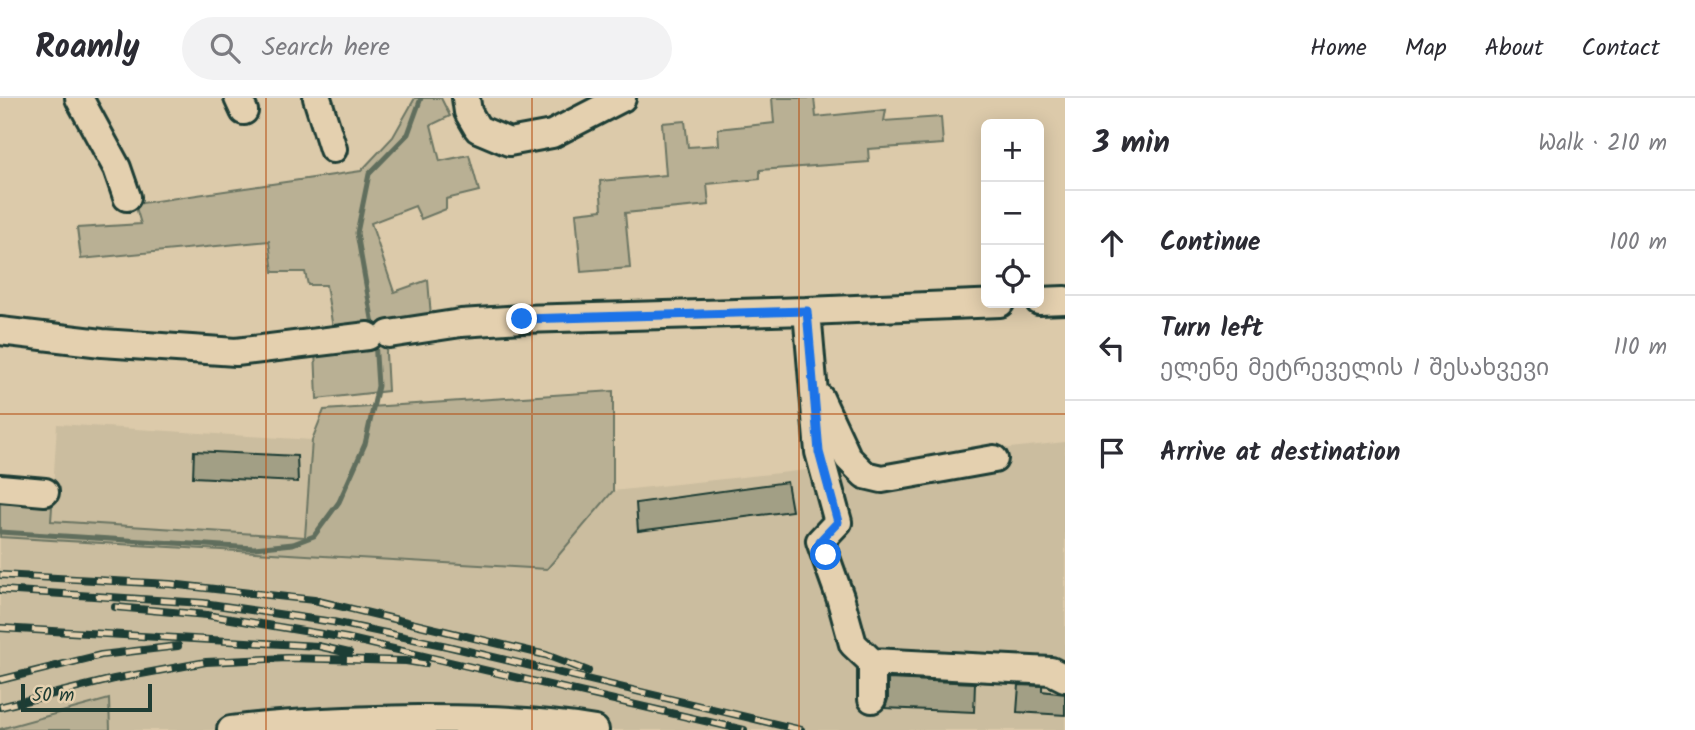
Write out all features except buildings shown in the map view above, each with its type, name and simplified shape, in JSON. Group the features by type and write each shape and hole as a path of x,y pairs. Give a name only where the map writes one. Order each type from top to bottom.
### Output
{"street":[{"path":"79,98 117,168 127,197"},
{"path":"317,98 333,149"},
{"path":"466,98 468,112 478,129 509,142 552,134 622,98"},
{"path":"1044,301 1065,300"},
{"path":"0,331 102,343 236,352 461,323 522,319 981,304"},
{"path":"807,311 819,452 838,522 820,541 841,597 853,644 872,662 1051,671 1065,678"},
{"path":"813,381 848,458 865,475 881,480 994,459"},
{"path":"0,488 45,492"},
{"path":"872,662 872,699"},
{"path":"231,730 344,720 444,719 518,720 595,730"}],"shaded area":[{"path":"415,98 441,98 450,116 431,125 440,161 469,155 479,191 446,199 446,209 421,219 415,206 371,223 394,292 428,280 431,317 389,320 386,353 388,391 317,399 315,349 336,347 326,285 308,285 305,272 273,272 269,241 81,259 77,228 141,224 135,204 361,171 393,137"},
{"path":"772,98 814,98 816,117 886,110 884,121 941,117 943,144 868,149 869,162 760,170 760,179 707,184 709,205 625,213 630,268 581,272 576,213 602,210 600,181 666,175 662,123 685,121 688,147 719,145 718,129 774,123"},
{"path":"613,391 613,491 547,569 0,537 0,503 52,507 51,521 305,537 312,440 324,410"},
{"path":"57,424 312,440 306,537 51,521"},
{"path":"1065,442 1065,730 110,730 108,699 0,729 0,537 547,569 613,491"},
{"path":"109,699 110,730 0,730 0,729"}],"waterway":[{"path":"374,330 357,233 369,174 408,134 421,98"},
{"path":"0,532 254,548 293,544 314,536 339,502 365,444 378,386 375,340"}],"railway":[{"path":"0,575 170,584 314,600 546,655 588,671"},
{"path":"0,590 203,603 333,622 447,646 801,730"},
{"path":"115,607 207,615 346,638 744,730"},
{"path":"0,628 318,646 349,653"},
{"path":"0,680 101,655 178,646"},
{"path":"0,707 114,679 206,662 287,658 406,661 425,664"}],"route":[{"path":"522,319 807,311 819,452 838,522 820,541 826,555"}]}
